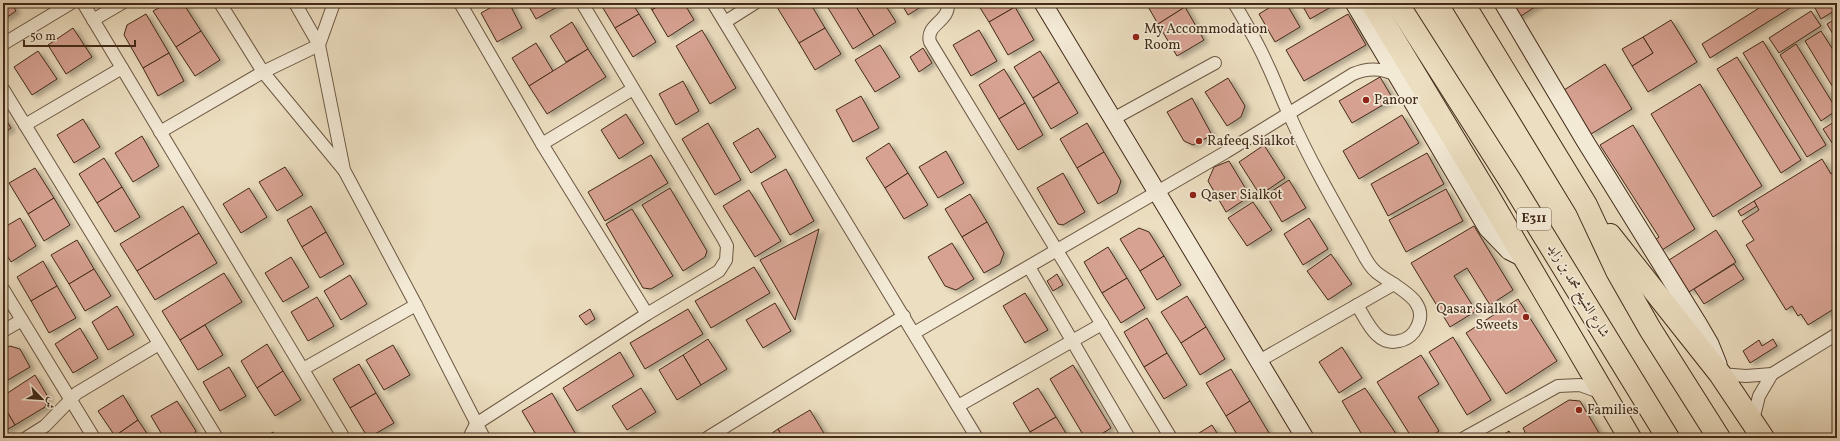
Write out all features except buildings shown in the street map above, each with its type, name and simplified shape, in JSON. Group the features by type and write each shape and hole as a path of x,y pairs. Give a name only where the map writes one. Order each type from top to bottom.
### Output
{"highway":[{"path":"1372,3 1630,438"},
{"name":"شارع الشيخ محمد بن زايد","path":"1397,3 1511,182 1668,438"},
{"path":"1463,3 1586,205 1617,271 1646,323 1720,438"},
{"path":"1586,205 1720,374 1758,429"}],"main road":[{"path":"1043,3 1306,438"},
{"path":"1354,3 1487,228 1509,251 1525,259"},
{"path":"1503,3 1587,145 1699,325 1710,344 1720,374"}],"street":[{"path":"3,44 71,3"},
{"path":"83,3 344,438"},
{"path":"93,20 122,3"},
{"path":"220,3 263,72 344,170 484,438"},
{"path":"295,3 319,44 344,170"},
{"path":"160,132 263,72 319,44 334,3"},
{"path":"460,3 542,144 647,314"},
{"path":"469,438 476,424 647,314 718,271 726,260 727,246 582,3"},
{"path":"713,3 977,438"},
{"path":"725,22 755,3"},
{"path":"948,3 945,17 931,29 929,33 930,42 1171,438"},
{"path":"1234,3 1267,64 1288,114 1366,260 1376,272 1412,298 1419,312 1420,320 1412,335 1405,340 1388,342 1374,333 1357,305"},
{"path":"1113,119 1215,63"},
{"path":"25,125 122,68"},
{"path":"914,333 1029,267 1360,71 1376,69 1384,70 1398,76"},
{"path":"542,144 633,89"},
{"path":"3,90 217,438"},
{"path":"1029,267 1129,438"},
{"path":"1259,361 1394,284"},
{"path":"3,289 94,438"},
{"path":"303,369 416,306"},
{"path":"712,437 904,316"},
{"path":"3,331 22,320"},
{"path":"958,406 1102,324"},
{"path":"1720,374 1746,376 1772,374 1837,334"},
{"path":"26,438 45,426 70,399 86,387 159,344"},
{"path":"1758,429 1759,396 1772,374"},
{"path":"1464,438 1558,386 1569,384 1580,385 1603,393"}],"place":[{"name":"My Accommodation Room","path":"1136,37"},
{"name":"Panoor","path":"1366,100"},
{"name":"Rafeeq Sialkot","path":"1199,141"},
{"name":"Qaser Sialkot","path":"1193,195"},
{"name":"Qasar Sialkot Sweets","path":"1526,317"},
{"name":"Families","path":"1579,410"}]}
